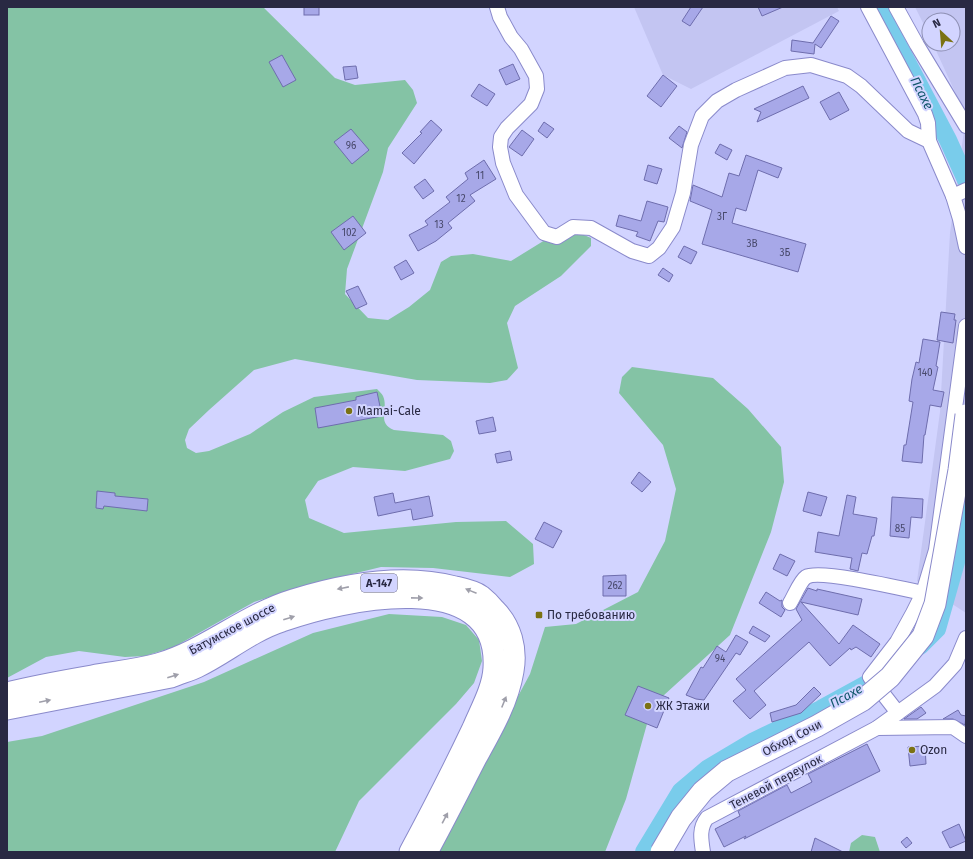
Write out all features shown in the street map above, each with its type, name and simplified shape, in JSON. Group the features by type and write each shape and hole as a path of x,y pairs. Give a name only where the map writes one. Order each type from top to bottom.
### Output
{"highway":[{"name":"Обход Сочи","path":"662,852 681,818 703,791 727,771 817,726 864,700 890,677 922,636 935,604 959,470 966,415"},
{"name":"Батумское шоссе","path":"7,693 46,684 157,664 181,656 236,625 273,607 321,592 397,580 427,581 466,589 480,595 503,618 512,637 515,654 513,673 496,721 427,852"},
{"name":"Батумское шоссе","path":"7,709 171,677 196,667 257,632 281,621 314,611 361,602 395,598 429,598 444,601 466,609 482,623 490,637 494,653 494,669 491,683 482,707 445,786 410,852"}],"street":[{"path":"497,7 500,17 511,37 521,49 536,76 537,89 531,104 507,128 501,137 500,147 503,163 516,195 544,233 550,235 557,237 573,227 591,228 632,251 649,256 660,248 673,227 683,193 691,145 702,116 717,101 736,90 785,68 811,65 847,76 861,86 908,131 929,141"},
{"path":"868,7 925,114 928,123 929,141 953,196 966,247"},
{"path":"896,7 966,126"},
{"path":"953,196 966,190"},
{"path":"898,713 870,677 897,642 914,614 923,593 936,550 966,326"},
{"path":"790,603 804,578 810,575 845,577 923,593"},
{"name":"Теневой переулок","path":"704,852 701,836 702,824 708,818 877,728 935,686 955,664 966,638"},
{"name":"Теневой переулок","path":"877,728 953,727 966,736"}],"shaded area":[{"path":"634,7 837,7 839,11 691,89 663,75"},
{"path":"915,7 966,7 966,116 937,52 961,52 961,12 921,12 921,19"},
{"path":"966,116 966,613 917,581 940,412 950,233"}],"green space":[{"path":"7,7 263,7 335,78 355,85 405,80 413,90 417,103 388,148 383,172 347,269 345,294 368,318 388,320 409,307 430,290 441,262 451,256 473,254 511,261 558,232 577,232 591,238 591,246 561,276 515,306 507,323 518,368 507,380 490,383 417,380 295,359 254,370 189,429 185,440 187,448 196,453 209,451 250,434 283,412 314,397 377,389 383,396 385,406 384,420 389,427 394,430 443,435 451,441 454,451 450,459 405,471 353,467 318,481 305,500 309,518 344,533 456,522 506,521 533,544 534,564 510,577 433,568 381,567 303,586 254,602 174,647 145,656 125,657 79,651 46,657 7,678"},
{"path":"632,367 713,378 748,409 781,447 784,482 771,532 730,635 652,706 626,799 605,852 434,852 530,674 545,627 576,624 638,592 665,541 676,489 663,445 619,393 622,377"},
{"path":"389,614 442,617 466,625 479,640 482,661 474,683 456,704 359,801 335,852 7,852 7,742 42,736 204,682 313,633"},
{"path":"862,835 875,837 880,852 849,852 851,843"}],"building":[{"path":"304,7 319,7 319,15 304,15"},
{"path":"691,7 703,7 690,26 682,21"},
{"path":"758,7 783,7 762,16"},
{"path":"831,16 839,21 821,48 815,44 814,54 791,51 792,40 813,43"},
{"path":"282,55 296,80 283,87 269,62"},
{"path":"513,64 520,79 506,85 499,70"},
{"path":"356,66 358,78 345,80 343,67"},
{"path":"663,75 677,86 661,107 647,96"},
{"path":"479,84 495,94 487,106 471,96"},
{"path":"803,86 809,98 757,122 761,112 754,109"},
{"path":"839,92 849,110 830,120 820,102"},
{"path":"431,120 442,130 414,164 402,153 422,133 420,132"},
{"path":"544,122 554,129 547,138 538,131"},
{"path":"679,126 687,132 682,148 669,138"},
{"path":"351,129 369,150 352,164 334,142"},
{"path":"522,130 534,139 522,156 509,147"},
{"path":"720,144 732,150 727,160 715,153"},
{"path":"746,155 782,168 778,178 758,170 746,211 736,208 732,223 806,244 798,272 702,244 712,210 690,201 693,185 722,197 729,173 739,176"},
{"path":"484,160 496,179 470,195 475,201 448,223 452,228 436,241 418,251 409,235 428,225 425,221 450,202 446,197 468,179 465,173"},
{"path":"648,165 662,169 657,184 644,180"},
{"path":"425,179 434,191 423,199 414,187"},
{"path":"647,201 668,207 664,222 658,221 650,241 636,236 638,232 616,226 619,215 641,221"},
{"path":"353,216 366,233 344,250 331,232"},
{"path":"684,246 697,252 691,264 678,257"},
{"path":"406,260 414,273 401,280 394,267"},
{"path":"663,268 673,275 669,282 658,275"},
{"path":"358,286 367,304 356,309 346,291"},
{"path":"941,312 955,314 954,320 956,320 953,343 937,340"},
{"path":"923,339 940,342 936,366 938,367 933,390 944,392 941,407 930,405 924,435 922,463 902,461 913,402 909,401 912,379 916,362 919,363"},
{"path":"377,392 382,416 318,428 315,408 356,400 356,397"},
{"path":"493,417 496,431 479,434 476,421"},
{"path":"510,451 512,460 497,463 495,454"},
{"path":"639,472 651,482 642,492 631,483"},
{"path":"97,491 115,493 115,496 148,499 147,511 104,506 103,509 96,508"},
{"path":"808,492 827,497 821,516 803,511"},
{"path":"393,493 395,503 429,496 433,516 413,520 411,509 378,516 374,497"},
{"path":"847,495 856,497 853,514 877,518 874,536 872,536 867,554 862,553 858,571 850,569 852,558 815,552 818,532 839,536"},
{"path":"892,497 923,499 922,518 911,517 909,538 890,536"},
{"path":"544,522 562,531 553,548 535,539"},
{"path":"780,554 795,561 787,576 773,569"},
{"path":"626,575 626,596 603,596 603,576"},
{"path":"808,588 862,599 858,615 801,602 839,644 853,625 880,644 871,657 856,647 851,650 850,648 830,666 809,642 754,691 766,705 750,719 733,701 746,690 736,679 802,620 796,609"},
{"path":"766,592 780,601 782,600 782,607 785,610 781,617 759,603"},
{"path":"753,626 770,636 765,642 749,633"},
{"path":"736,635 748,642 740,655 736,653 704,700 686,695 701,667 703,668 717,646 726,652"},
{"name":"ЖК Этажи","path":"638,686 669,698 657,728 625,715"},
{"path":"814,687 821,694 801,713 772,722 770,713 796,705"},
{"path":"921,707 926,713 917,719 904,719"},
{"path":"958,710 961,715 966,716 965,725 953,719 943,719"},
{"path":"867,744 880,771 744,839 746,836 724,847 715,829 740,816 738,811 787,785 791,793 812,782 808,774"},
{"path":"925,746 926,764 910,766 908,747"},
{"path":"959,824 966,841 950,848 942,832"},
{"path":"907,837 912,843 906,848 901,842"},
{"path":"815,838 843,852 811,852"}],"waterway":[{"name":"Псахе","path":"878,7 948,140 966,180"},
{"name":"Псахе","path":"920,646 937,629 956,562 966,484"},
{"name":"Псахе","path":"644,852 681,791 707,769 754,741 821,709 885,674"}],"place":[{"name":"Mamai-Cale","path":"349,411"},
{"name":"По требованию","path":"539,615"},
{"name":"ЖК Этажи","path":"648,706"},
{"name":"Ozon","path":"912,750"}]}
